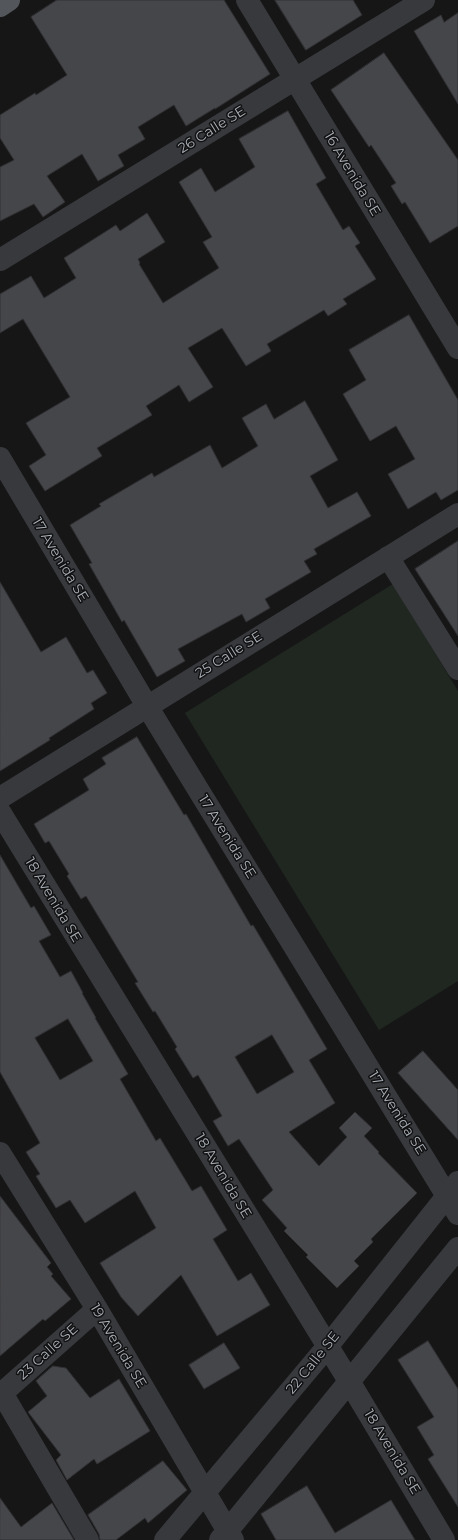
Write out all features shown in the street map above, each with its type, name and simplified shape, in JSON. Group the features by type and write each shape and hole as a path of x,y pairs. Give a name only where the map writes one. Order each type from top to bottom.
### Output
{"main road":[{"path":"0,6 9,0"}],"street":[{"name":"16 Avenida SE","path":"247,0 458,348"},
{"name":"26 Calle SE","path":"0,260 424,0"},
{"name":"17 Avenida SE","path":"0,458 147,706 454,1197"},
{"name":"25 Calle SE","path":"0,798 458,514"},
{"path":"388,557 458,669"},
{"name":"18 Avenida SE","path":"0,812 349,1380 444,1540"},
{"name":"19 Avenida SE","path":"0,1153 97,1309 205,1493 227,1537"},
{"name":"22 Calle SE","path":"165,1540 454,1197"},
{"path":"227,1537 349,1380 458,1248"},
{"name":"23 Calle SE","path":"1,1394 97,1309"},
{"path":"1,1394 88,1540"}],"shaded area":[{"path":"393,584 458,691 458,981 379,1030 185,713"}],"building":[{"path":"57,0 224,0 270,74 186,126 174,105 138,127 145,139 118,155 124,166 98,181 82,154 47,176 65,202 43,217 34,204 0,221 0,167 14,160 0,138 0,115 35,93 36,95 67,75 31,17"},
{"path":"275,0 353,0 362,15 306,50"},
{"path":"458,13 458,104 414,31 441,15 444,22"},
{"path":"384,53 458,160 458,226 430,243 405,202 402,204 391,186 396,183 371,145 369,147 331,90"},
{"path":"288,111 326,178 316,184 343,230 349,226 360,243 355,246 376,279 343,299 347,304 328,316 324,310 267,344 271,351 246,366 222,328 188,348 213,387 189,402 179,385 146,406 152,415 97,448 102,456 45,491 29,466 46,455 26,423 70,397 23,319 0,333 0,294 31,276 44,298 76,278 64,258 116,225 120,231 147,213 165,242 138,259 139,264 163,303 219,268 203,242 212,237 179,182 201,168 215,192 255,167 239,139"},
{"path":"409,315 458,400 458,490 441,500 436,492 408,509 388,474 415,459 396,426 370,441 343,394 366,380 349,350"},
{"path":"305,401 338,460 310,476 328,508 357,492 371,516 314,549 317,554 304,561 311,572 265,599 270,608 246,622 242,614 178,649 185,661 157,677 124,620 122,622 89,564 92,563 70,525 101,506 99,504 152,473 154,477 210,445 222,468 258,446 242,418 266,404 274,419"},
{"path":"458,541 458,636 415,569"},
{"path":"0,582 41,652 66,637 87,673 93,670 107,693 91,703 94,709 49,738 50,740 0,771"},
{"path":"137,737 184,815 186,814 251,926 253,925 327,1049 309,1060 335,1103 289,1132 319,1166 347,1137 339,1128 355,1112 372,1128 364,1136 379,1152 378,1153 417,1193 371,1239 373,1242 354,1261 359,1266 337,1288 306,1257 308,1255 284,1231 287,1228 262,1200 273,1190 239,1139 228,1146 213,1121 222,1116 198,1075 193,1078 175,1049 177,1047 155,1011 153,1012 135,983 138,982 86,896 81,899 67,876 69,874 49,841 45,843 34,824 89,790 83,779 106,764 102,758","holes":["272,1035 294,1072 257,1094 235,1057"]},
{"path":"0,855 31,908 34,906 51,935 39,941 60,977 71,971 95,1018 128,1074 120,1079 156,1141 160,1138 192,1191 201,1186 227,1230 213,1239 238,1281 251,1273 270,1305 217,1336 181,1275 138,1316 121,1297 100,1263 156,1228 135,1191 85,1223 70,1200 56,1208 36,1176 40,1174 26,1152 40,1143 0,1072","holes":["68,1019 93,1061 60,1080 35,1038"]},
{"path":"423,1051 458,1090 458,1140 398,1073"},
{"path":"0,1196 51,1263 47,1267 53,1274 51,1276 71,1299 45,1321 43,1319 0,1356"},
{"path":"428,1341 458,1389 458,1507 428,1459 434,1455 417,1427 434,1417 398,1360"},
{"path":"224,1343 240,1368 204,1389 189,1365"},
{"path":"53,1366 66,1368 90,1398 119,1379 150,1431 97,1464 94,1459 67,1480 56,1460 61,1455 28,1412 47,1396 36,1381"},
{"path":"163,1461 187,1490 148,1523 145,1518 116,1540 100,1540 99,1534 88,1515"},
{"path":"307,1486 335,1533 391,1500 415,1540 276,1540 261,1514"},
{"path":"0,1498 21,1527 52,1503 74,1540 0,1540"}]}
